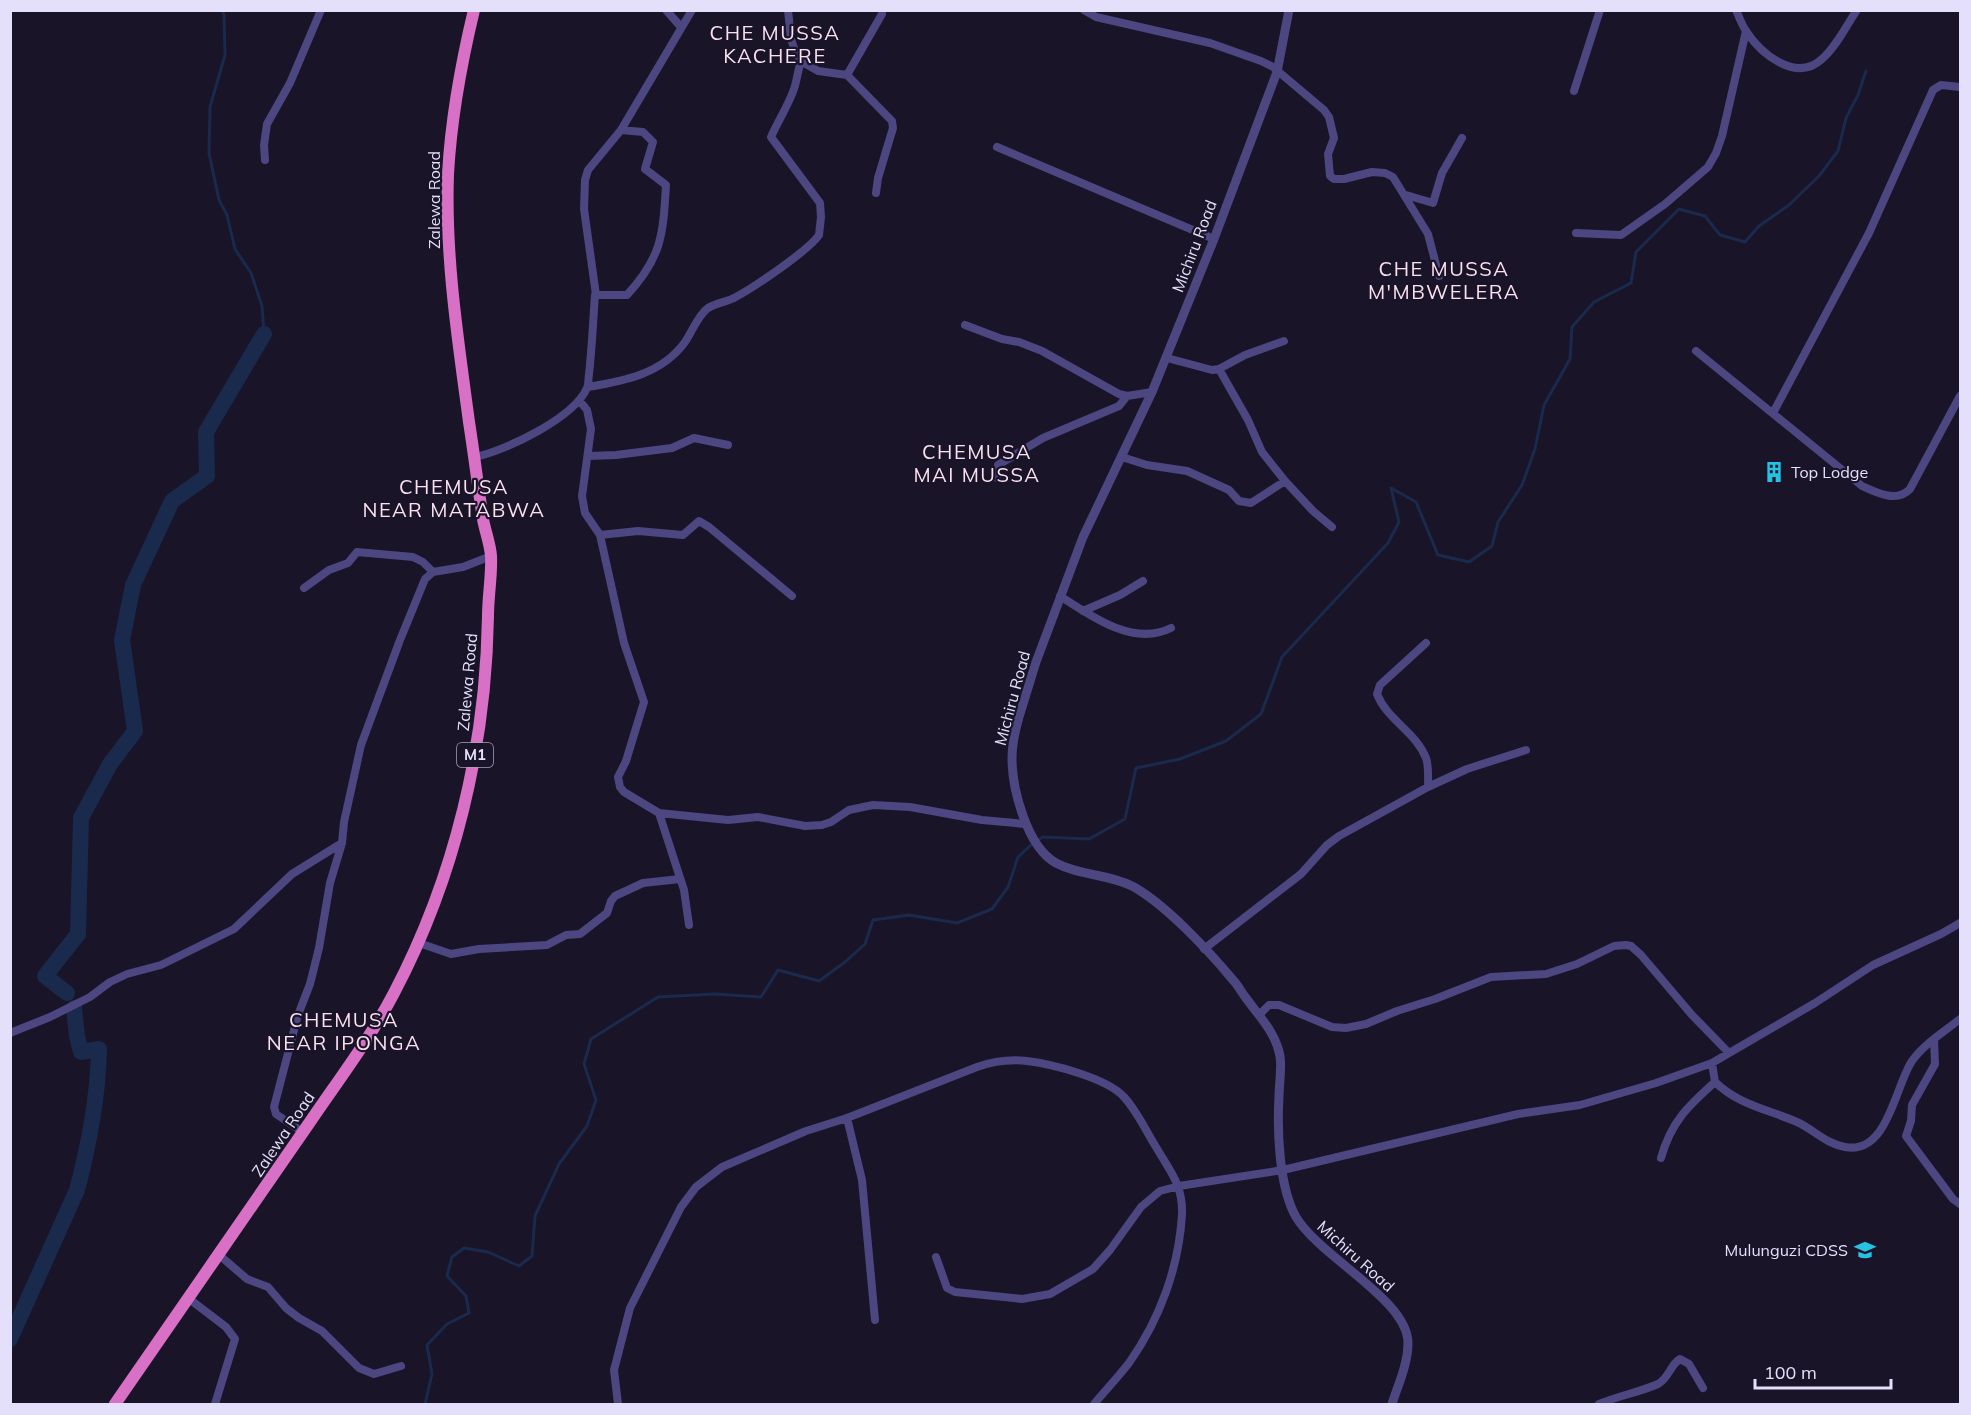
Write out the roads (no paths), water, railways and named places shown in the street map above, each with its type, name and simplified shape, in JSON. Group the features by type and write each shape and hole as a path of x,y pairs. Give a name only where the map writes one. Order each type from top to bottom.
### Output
{"highway":[{"name":"Zalewa Road","path":"115,1404 304,1133 393,995 418,943 456,839 477,746 484,700 488,656 491,556 483,522 456,317 448,202 448,171 459,80 474,10"}],"street":[{"path":"265,160 264,145 267,124 290,83 321,10"},
{"path":"666,10 681,27"},
{"path":"475,458 491,454 526,439 554,421 579,400 588,387 596,295 584,209 584,184 588,170 621,130 692,10"},
{"path":"789,10 791,39 801,61 818,71 847,75 892,121 893,128 878,178 876,193"},
{"path":"1084,10 1096,17 1210,43 1261,61 1277,72 1324,110 1329,117 1334,138 1328,154 1330,176 1344,180 1372,172 1385,173 1393,177 1428,234 1439,276"},
{"name":"Michiru Road","path":"1289,10 1277,72 1214,239 1167,358 1083,537 1036,662 1014,734 1013,773 1025,824 1040,849 1049,858 1071,869 1131,885 1179,923 1234,981 1260,1014 1276,1041 1280,1057 1278,1133 1283,1170 1295,1215 1306,1232 1399,1315 1405,1327 1408,1337 1408,1353 1392,1404"},
{"path":"1574,91 1600,10"},
{"path":"1736,10 1746,31 1777,63 1796,68 1812,67 1823,59 1857,10"},
{"path":"847,75 882,14"},
{"path":"1576,233 1621,235 1665,204 1708,167 1722,136 1746,31"},
{"path":"588,387 619,382 666,363 681,348 702,314 708,309 733,299 790,261 819,236 820,203 771,137 782,118 795,86 801,61"},
{"path":"1773,413 1869,233 1933,90 1941,85 1960,87"},
{"path":"596,295 627,295 644,277 658,249 662,231 666,185 645,169 653,142 643,132 621,130"},
{"path":"1406,195 1433,203 1442,172 1462,138"},
{"path":"997,147 1214,239"},
{"path":"965,325 1042,351 1119,394 1127,396 1152,392"},
{"path":"1167,358 1206,369 1219,369 1245,355 1284,341"},
{"path":"1696,351 1862,486 1888,496 1899,496 1910,489 1960,396"},
{"path":"1219,369 1248,420 1262,453 1313,511 1332,527"},
{"path":"997,478 998,465 1010,456 1062,429 1119,406 1127,396"},
{"path":"579,400 587,410 591,429 582,496 583,506 588,520 600,535 624,643 644,702 626,761 618,777 618,782 624,792 659,813 728,820 758,817 814,826 831,822 855,808 873,806 910,807 982,820 1025,824"},
{"path":"588,456 672,448 694,438 728,445"},
{"path":"1122,457 1147,465 1187,471 1229,489 1239,501 1245,503 1251,503 1285,481"},
{"path":"600,535 638,531 683,535 699,521 792,596"},
{"path":"304,588 329,570 348,563 357,552 413,557 423,562 433,572"},
{"path":"304,1133 276,1114 274,1107 298,1015 313,975 330,883 342,843 344,822 362,745 425,579 433,572 463,567 491,556"},
{"path":"1083,611 1120,595 1143,581"},
{"path":"1060,596 1103,624 1132,632 1163,633 1171,628"},
{"path":"1426,643 1380,685 1377,694 1388,713 1406,729 1422,750 1428,766 1428,787"},
{"path":"1204,949 1301,874 1339,836 1428,787 1467,769 1526,750"},
{"path":"659,813 680,879 689,925"},
{"path":"10,1033 50,1017 90,997 110,982 127,974 161,965 234,929 292,874 342,843"},
{"path":"418,943 451,954 479,949 547,945 566,935 580,934 607,913 615,896 643,883 680,879"},
{"path":"936,1257 947,1288 954,1292 1022,1299 1050,1294 1093,1269 1110,1250 1141,1207 1161,1191 1179,1186 1283,1170 1518,1114 1580,1105 1656,1083 1712,1063 1815,1003 1873,965 1941,934 1960,922"},
{"path":"1260,1014 1269,1005 1279,1005 1332,1027 1361,1025 1491,977 1546,974 1577,964 1614,946 1626,945 1631,946 1641,955 1686,1008 1729,1053"},
{"path":"1712,1063 1715,1082 1740,1101 1800,1124 1830,1143 1844,1148 1854,1148 1866,1144 1880,1131 1890,1115 1900,1085 1912,1061 1934,1039 1960,1019"},
{"path":"1934,1039 1935,1064 1912,1105 1911,1121 1906,1136 1953,1199 1960,1204"},
{"path":"618,1404 614,1370 630,1308 681,1207 696,1187 722,1167 806,1131 848,1118 992,1062 1010,1060 1038,1063 1103,1082 1124,1097 1179,1186 1182,1212 1180,1235 1164,1299 1143,1342 1128,1364 1094,1404"},
{"path":"1661,1158 1674,1124 1685,1110 1715,1082"},
{"path":"848,1118 862,1180 875,1320"},
{"path":"218,1254 247,1279 268,1287 286,1308 299,1318 322,1330 359,1368 374,1374 401,1366"},
{"path":"188,1298 226,1327 235,1339 215,1404"},
{"path":"1599,1404 1660,1383 1669,1374 1674,1363 1680,1359 1689,1364 1703,1388"}],"waterway":[{"path":"222,10 225,55 210,107 209,153 219,200 227,215 235,249 251,273 262,306 264,334"},
{"path":"1036,841 1043,837 1089,839 1125,819 1136,768 1180,759 1226,741 1261,714 1282,657 1388,543 1399,522 1391,488 1416,502 1438,555 1469,562 1492,546 1498,522 1522,485 1535,449 1544,405 1570,359 1572,327 1594,302 1631,283 1636,252 1679,209 1705,216 1720,235 1745,242 1759,226 1789,205 1819,176 1838,151 1846,118 1858,95 1866,71"},
{"path":"67,993 45,976 78,934 81,818 110,764 135,731 122,640 133,585 172,501 207,476 206,432 264,334"},
{"path":"425,1404 432,1374 427,1345 447,1324 469,1313 466,1296 447,1276 452,1257 464,1248 488,1252 519,1266 532,1256 535,1216 559,1164 587,1126 596,1100 584,1064 591,1039 658,997 714,994 761,997 778,970 819,981 865,944 873,920 909,915 957,923 992,909 1008,887 1018,857 1031,845"},
{"path":"10,1339 77,1190 89,1138 97,1085 99,1049 81,1052 74,1008"}],"place":[{"name":"Top Lodge","path":"1774,472"},
{"name":"Mulunguzi CDSS","path":"1865,1250"}],"district":[{"name":"CHE MUSSA KACHERE","path":"775,44"},
{"name":"CHE MUSSA M'MBWELERA","path":"1444,280"},
{"name":"CHEMUSA MAI MUSSA","path":"977,464"},
{"name":"CHEMUSA NEAR MATABWA","path":"454,498"},
{"name":"CHEMUSA NEAR IPONGA","path":"344,1032"}]}
